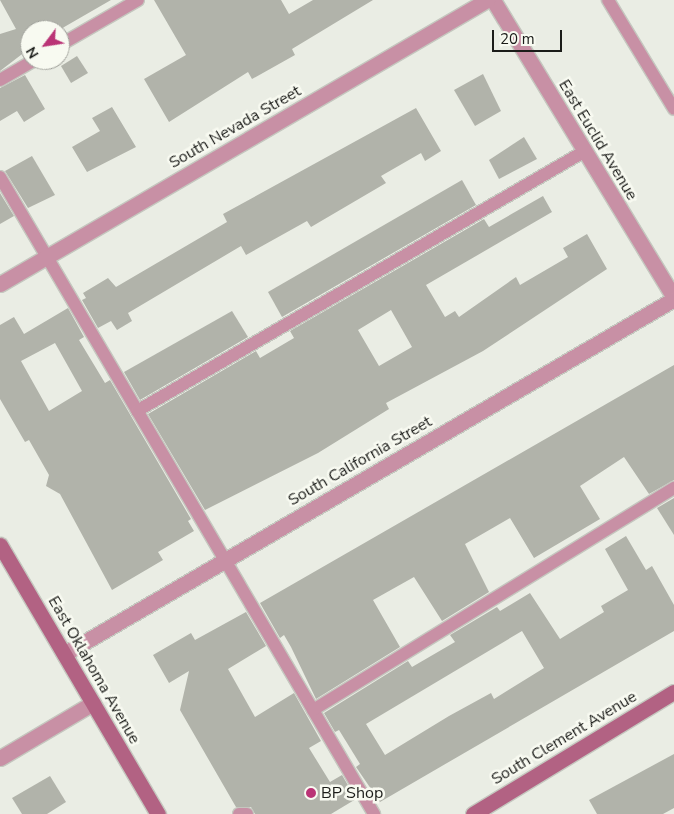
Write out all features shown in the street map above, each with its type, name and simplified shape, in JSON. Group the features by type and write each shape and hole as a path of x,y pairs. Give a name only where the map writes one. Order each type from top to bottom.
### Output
{"main road":[{"name":"East Oklahoma Avenue","path":"0,545 158,814"},
{"name":"South Clement Avenue","path":"482,812 674,692"}],"street":[{"name":"South Nevada Street","path":"0,284 487,0"},
{"name":"East Euclid Avenue","path":"493,0 674,299"},
{"name":"South California Street","path":"64,654 674,299"},
{"path":"0,758 93,703"}],"lane":[{"path":"70,39 138,0"},
{"path":"608,0 674,109"},
{"path":"0,80 20,68"},
{"path":"137,411 584,151"},
{"path":"0,177 374,814"},
{"path":"313,710 674,488"},
{"path":"239,814 247,814"}],"building":[{"path":"0,0 111,0 70,24 70,20 20,20 20,56 0,71 0,34 16,29"},
{"path":"154,0 281,0 289,14 313,0 373,0 292,49 295,55 252,79 248,72 169,122 144,79 186,55"},
{"path":"77,56 88,73 71,83 63,70 70,70 70,60"},
{"path":"483,74 501,111 475,126 454,90"},
{"path":"25,75 45,109 24,122 17,111 0,121 0,88"},
{"path":"112,107 136,147 87,172 72,147 100,131 92,118"},
{"path":"416,108 441,151 425,161 421,153 381,176 386,183 311,227 307,221 246,255 241,246 128,313 132,321 117,330 111,321 98,328 82,300 86,298 83,293 108,278 116,287 227,222 223,214"},
{"path":"524,137 537,159 499,179 489,160"},
{"path":"32,156 55,195 28,208 5,171"},
{"path":"462,180 476,205 282,317 268,292"},
{"path":"0,193 14,216 0,224"},
{"path":"543,196 552,212 426,285 445,317 455,311 459,317 516,277 520,285 568,257 563,248 587,234 607,269 483,351 386,403 389,409 318,453 205,510 148,414 256,351 260,358 294,338 290,331 484,219 489,227","holes":["391,310 412,347 379,366 358,330"]},
{"path":"68,308 84,337 79,340 105,383 110,380 191,519 188,521 194,531 158,552 163,560 112,590 60,494 46,486 49,475 29,440 25,442 0,399 0,325 14,317 24,334","holes":["55,343 82,391 49,411 21,361"]},
{"path":"232,311 248,337 140,400 124,372"},
{"path":"674,365 674,480 649,494 624,457 580,486 600,519 534,558 510,518 465,544 489,592 442,621 414,577 373,600 400,647 316,699 284,635 280,638 260,603"},
{"path":"674,498 674,535 657,508"},
{"path":"626,536 646,570 652,566 674,605 674,631 380,802 356,767 360,764 339,730 335,732 324,713 408,661 412,667 455,642 450,635 497,607 500,611 530,593 560,639 604,612 601,606 628,590 605,549","holes":["522,631 544,668 494,699 491,693 385,755 366,724"]},
{"path":"246,612 266,646 228,669 255,717 294,693 321,741 309,748 330,782 342,775 356,799 331,814 255,814 251,807 236,807 180,710 189,671 169,683 153,655 191,633 195,640"},
{"path":"674,754 674,808 663,814 597,814 589,800"},
{"path":"50,776 66,802 47,814 22,814 12,798"}],"place":[{"name":"BP Shop","path":"311,793"}]}
